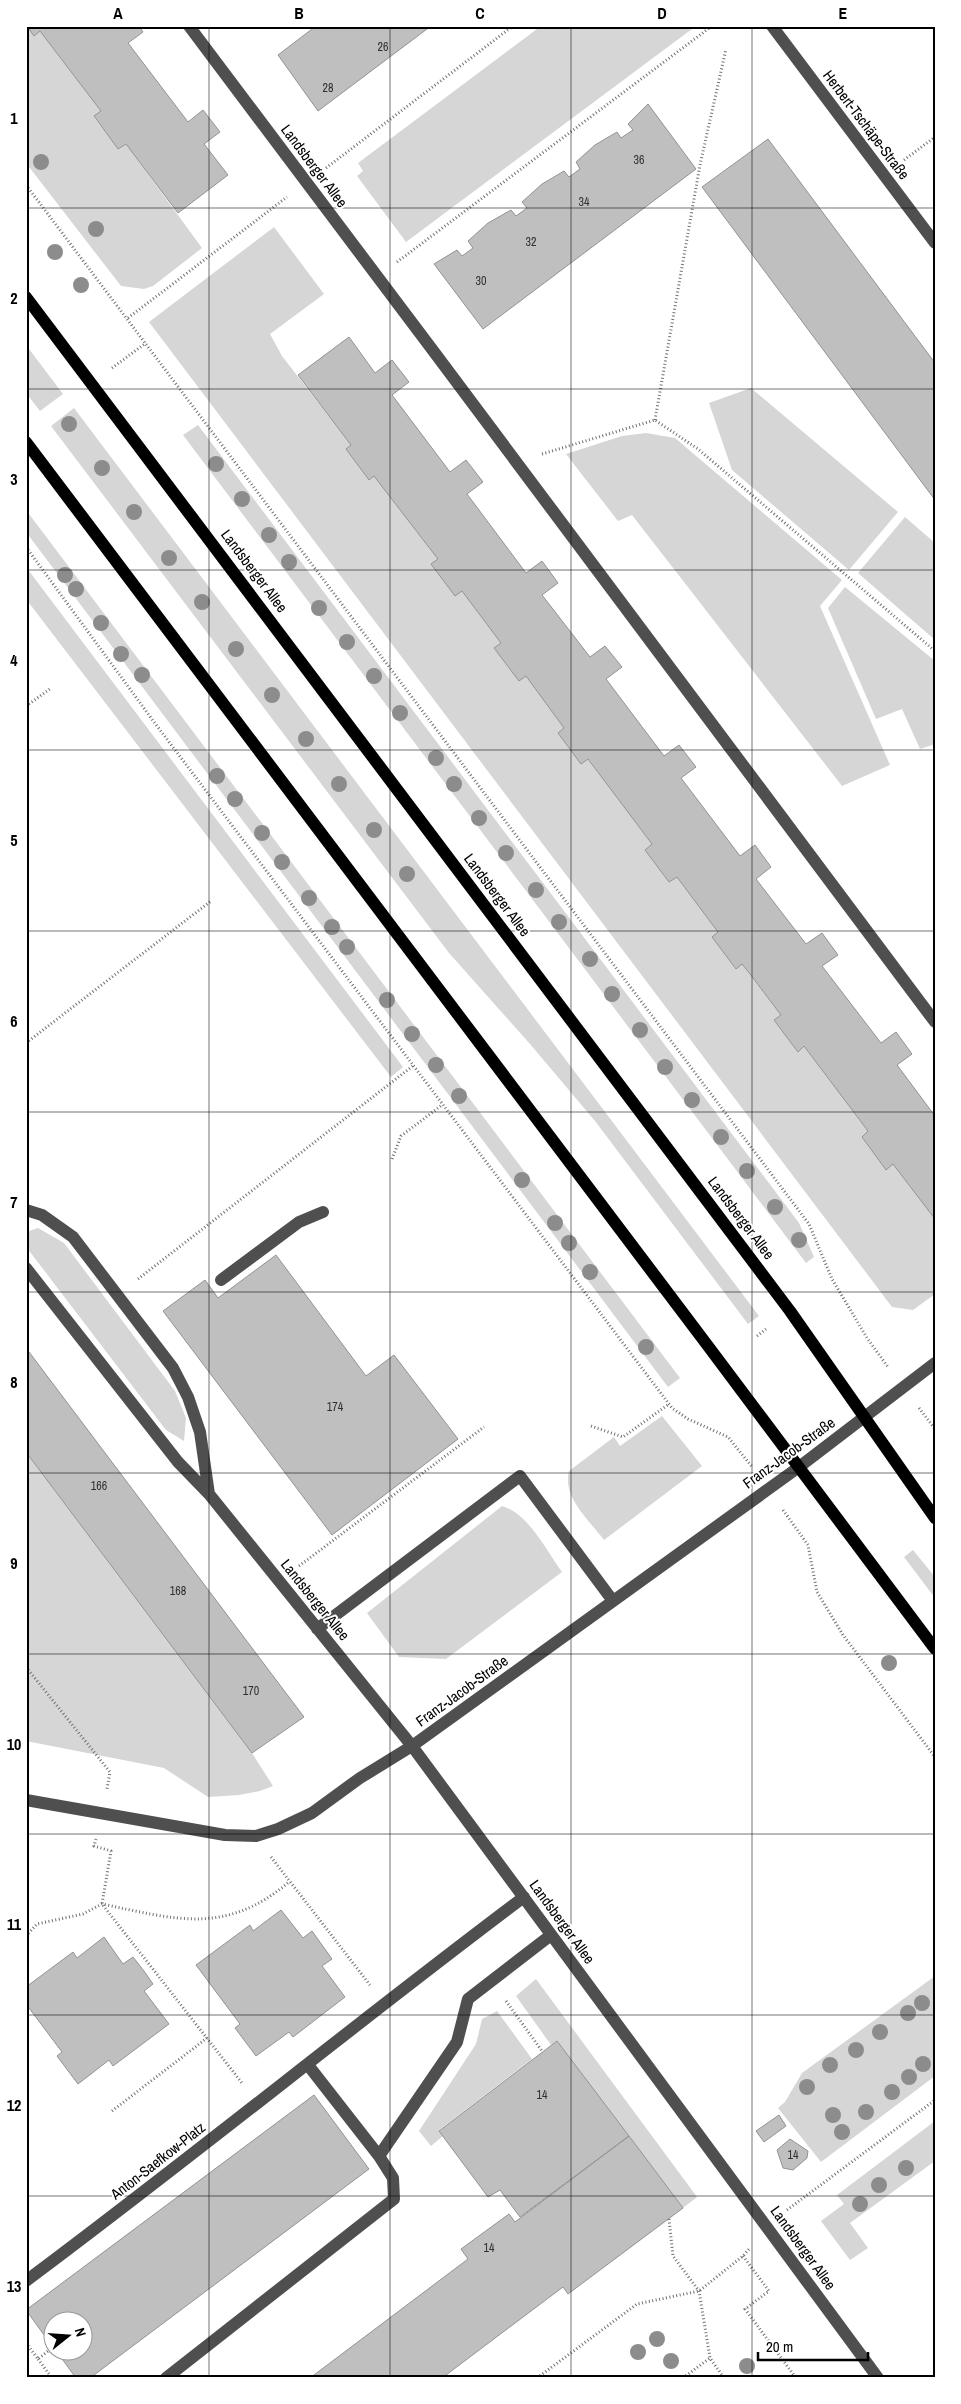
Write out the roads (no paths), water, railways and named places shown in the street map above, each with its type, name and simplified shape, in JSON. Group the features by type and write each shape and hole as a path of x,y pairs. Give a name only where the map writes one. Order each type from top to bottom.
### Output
{"main road":[{"name":"Landsberger Allee","path":"26,297 790,1311 935,1518"},
{"path":"26,442 800,1467 935,1649"}],"street":[{"name":"Landsberger Allee","path":"189,26 935,1022"},
{"name":"Herbert-Tschäpe-Straße","path":"772,26 935,243"},
{"path":"26,1210 42,1215 73,1237 172,1368 188,1397 200,1432 209,1494"},
{"path":"221,1280 299,1222 323,1212"},
{"name":"Landsberger Allee","path":"26,1268 178,1462 209,1494 412,1746 878,2378"},
{"name":"Franz-Jacob-Straße","path":"26,1800 225,1835 256,1836 278,1829 312,1813 360,1778 412,1746 800,1467 935,1363"},
{"path":"317,1628 520,1476 613,1601"},
{"name":"Anton-Saefkow-Platz","path":"26,2281 164,2178 385,2004 524,1898"},
{"path":"379,2156 458,2042 468,1999 550,1935"},
{"path":"166,2378 394,2198 393,2178 379,2156 308,2065"}]}
